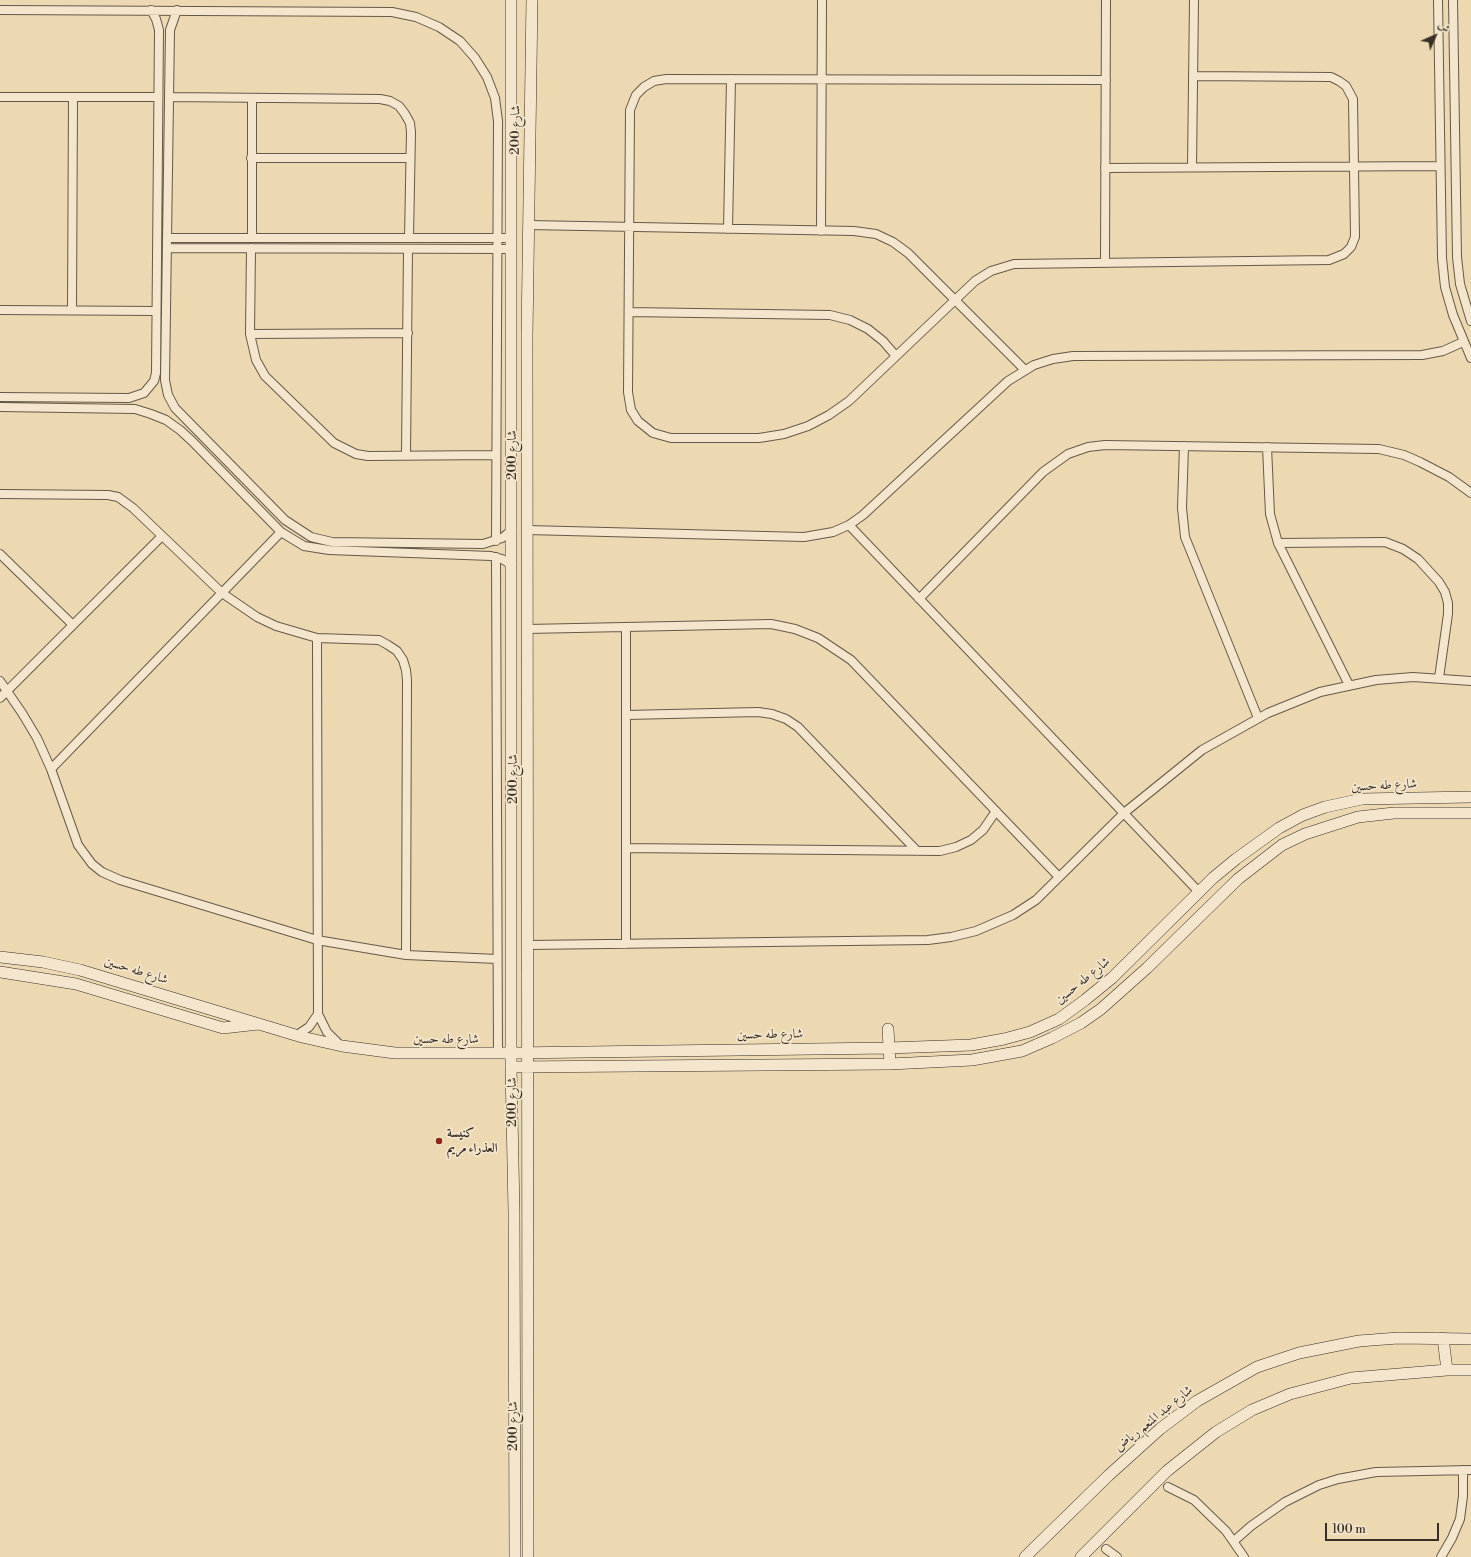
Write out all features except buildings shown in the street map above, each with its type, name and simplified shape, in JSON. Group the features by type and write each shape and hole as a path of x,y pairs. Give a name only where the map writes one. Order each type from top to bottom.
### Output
{"street":[{"name":"شارع 200","path":"511,0 511,1067 514,1211 515,1557"},
{"name":"شارع 200","path":"528,1557 527,530 528,225 532,0"},
{"path":"821,231 822,0"},
{"path":"1105,262 1106,0"},
{"path":"1192,167 1194,0"},
{"path":"1438,0 1443,273 1449,301 1463,342 1471,358"},
{"path":"1453,0 1456,257 1463,297 1471,321"},
{"path":"0,10 392,12 416,16 439,27 460,41 475,58 487,77 495,98 498,121 496,541"},
{"path":"0,397 129,398 144,393 154,381 156,373 159,30 156,19 151,10"},
{"path":"178,10 170,30 165,380 168,395 180,414 285,520 311,537 332,542 483,544 496,541 512,530"},
{"path":"1106,80 731,79 660,80 649,84 636,95 630,110 628,312 629,404 634,416 642,426 665,438 758,438 796,430 819,420 839,408 954,300 983,276 1014,264 1330,260 1340,257 1348,251 1355,237 1353,99 1346,86 1339,80 1331,77 1193,76"},
{"path":"728,229 731,79"},
{"path":"0,97 158,97"},
{"path":"72,97 72,310"},
{"path":"169,98 380,99 390,101 399,106 410,123 409,238"},
{"path":"252,98 252,238"},
{"path":"252,158 410,158"},
{"path":"1105,168 1440,166"},
{"path":"528,225 869,233 893,242 908,253 1025,370"},
{"path":"167,238 497,239 511,243"},
{"path":"167,248 497,249 511,243"},
{"path":"251,248 250,334 256,360 265,376 334,443 356,454 368,456 496,455"},
{"path":"406,456 408,249"},
{"path":"0,310 156,311"},
{"path":"628,312 830,315 850,320 868,329 883,341 896,356"},
{"path":"250,334 408,333"},
{"path":"527,530 804,537 823,535 848,525 868,509 1008,381 1025,370 1044,361 1073,356 1422,355 1443,351 1463,342"},
{"path":"0,407 135,409 166,420 180,430 281,532 293,540 316,549 496,557 512,565"},
{"path":"919,599 1043,472 1059,459 1078,450 1096,445 1378,449 1404,455 1434,469 1471,493"},
{"path":"1184,446 1182,513 1185,536 1258,718"},
{"path":"1267,448 1270,514 1278,543 1349,685"},
{"path":"0,494 108,495 118,497 133,508 222,593 257,617 282,628 318,638 379,640 388,644 397,651 403,660 406,670 406,956"},
{"path":"848,525 1199,892"},
{"path":"51,769 281,532"},
{"path":"0,698 162,536"},
{"path":"1278,543 1385,542 1403,549 1418,559 1439,582 1445,592 1448,603 1439,678"},
{"path":"0,554 73,625"},
{"path":"496,557 498,1054"},
{"path":"527,629 770,624 795,629 818,638 851,660 1059,877"},
{"path":"626,627 626,944"},
{"path":"318,638 316,940 318,1014 327,1032 342,1046"},
{"path":"527,945 928,940 951,937 989,927 1013,915 1036,900 1124,813 1202,750 1258,718 1302,698 1349,685 1394,678 1439,678 1471,681"},
{"path":"0,681 8,690 37,738 51,769 78,845 88,860 102,872 120,880 316,940 406,956 498,959"},
{"path":"626,715 758,712 772,714 786,719 798,728 917,851"},
{"name":"شارع طه حسين","path":"0,957 43,962 80,970 297,1035 342,1046 421,1054 889,1048 987,1043 1030,1032 1059,1019 1086,1000 1112,978 1199,892 1236,859 1259,841 1303,815 1325,807 1362,799 1471,797"},
{"path":"626,848 940,851 964,844 983,830 996,811"},
{"path":"511,1067 890,1064 958,1062 1008,1055 1034,1046 1081,1023 1101,1009 1130,983 1220,895 1254,865 1282,845 1305,834 1358,817 1394,813 1471,813"},
{"path":"0,972 76,984 223,1028 260,1024"},
{"path":"297,1035 309,1027 318,1014"},
{"path":"888,1029 890,1064"},
{"path":"1443,1338 1447,1370"},
{"name":"شارع عبد المنعم رياض","path":"1025,1557 1109,1475 1160,1429 1197,1401 1236,1377 1278,1359 1340,1344 1378,1339 1471,1338"},
{"path":"1081,1557 1144,1492 1178,1462 1216,1432 1252,1410 1290,1394 1330,1382 1372,1376 1447,1370 1471,1370"},
{"path":"1234,1541 1251,1526 1285,1502 1308,1490 1338,1479 1376,1472 1467,1470 1460,1519 1452,1538 1441,1557"},
{"path":"1168,1487 1194,1500 1234,1541 1244,1557"},
{"path":"1106,1549 1117,1557"}],"place":[{"name":"كنيسة العذراء مريم","path":"439,1141"}]}
